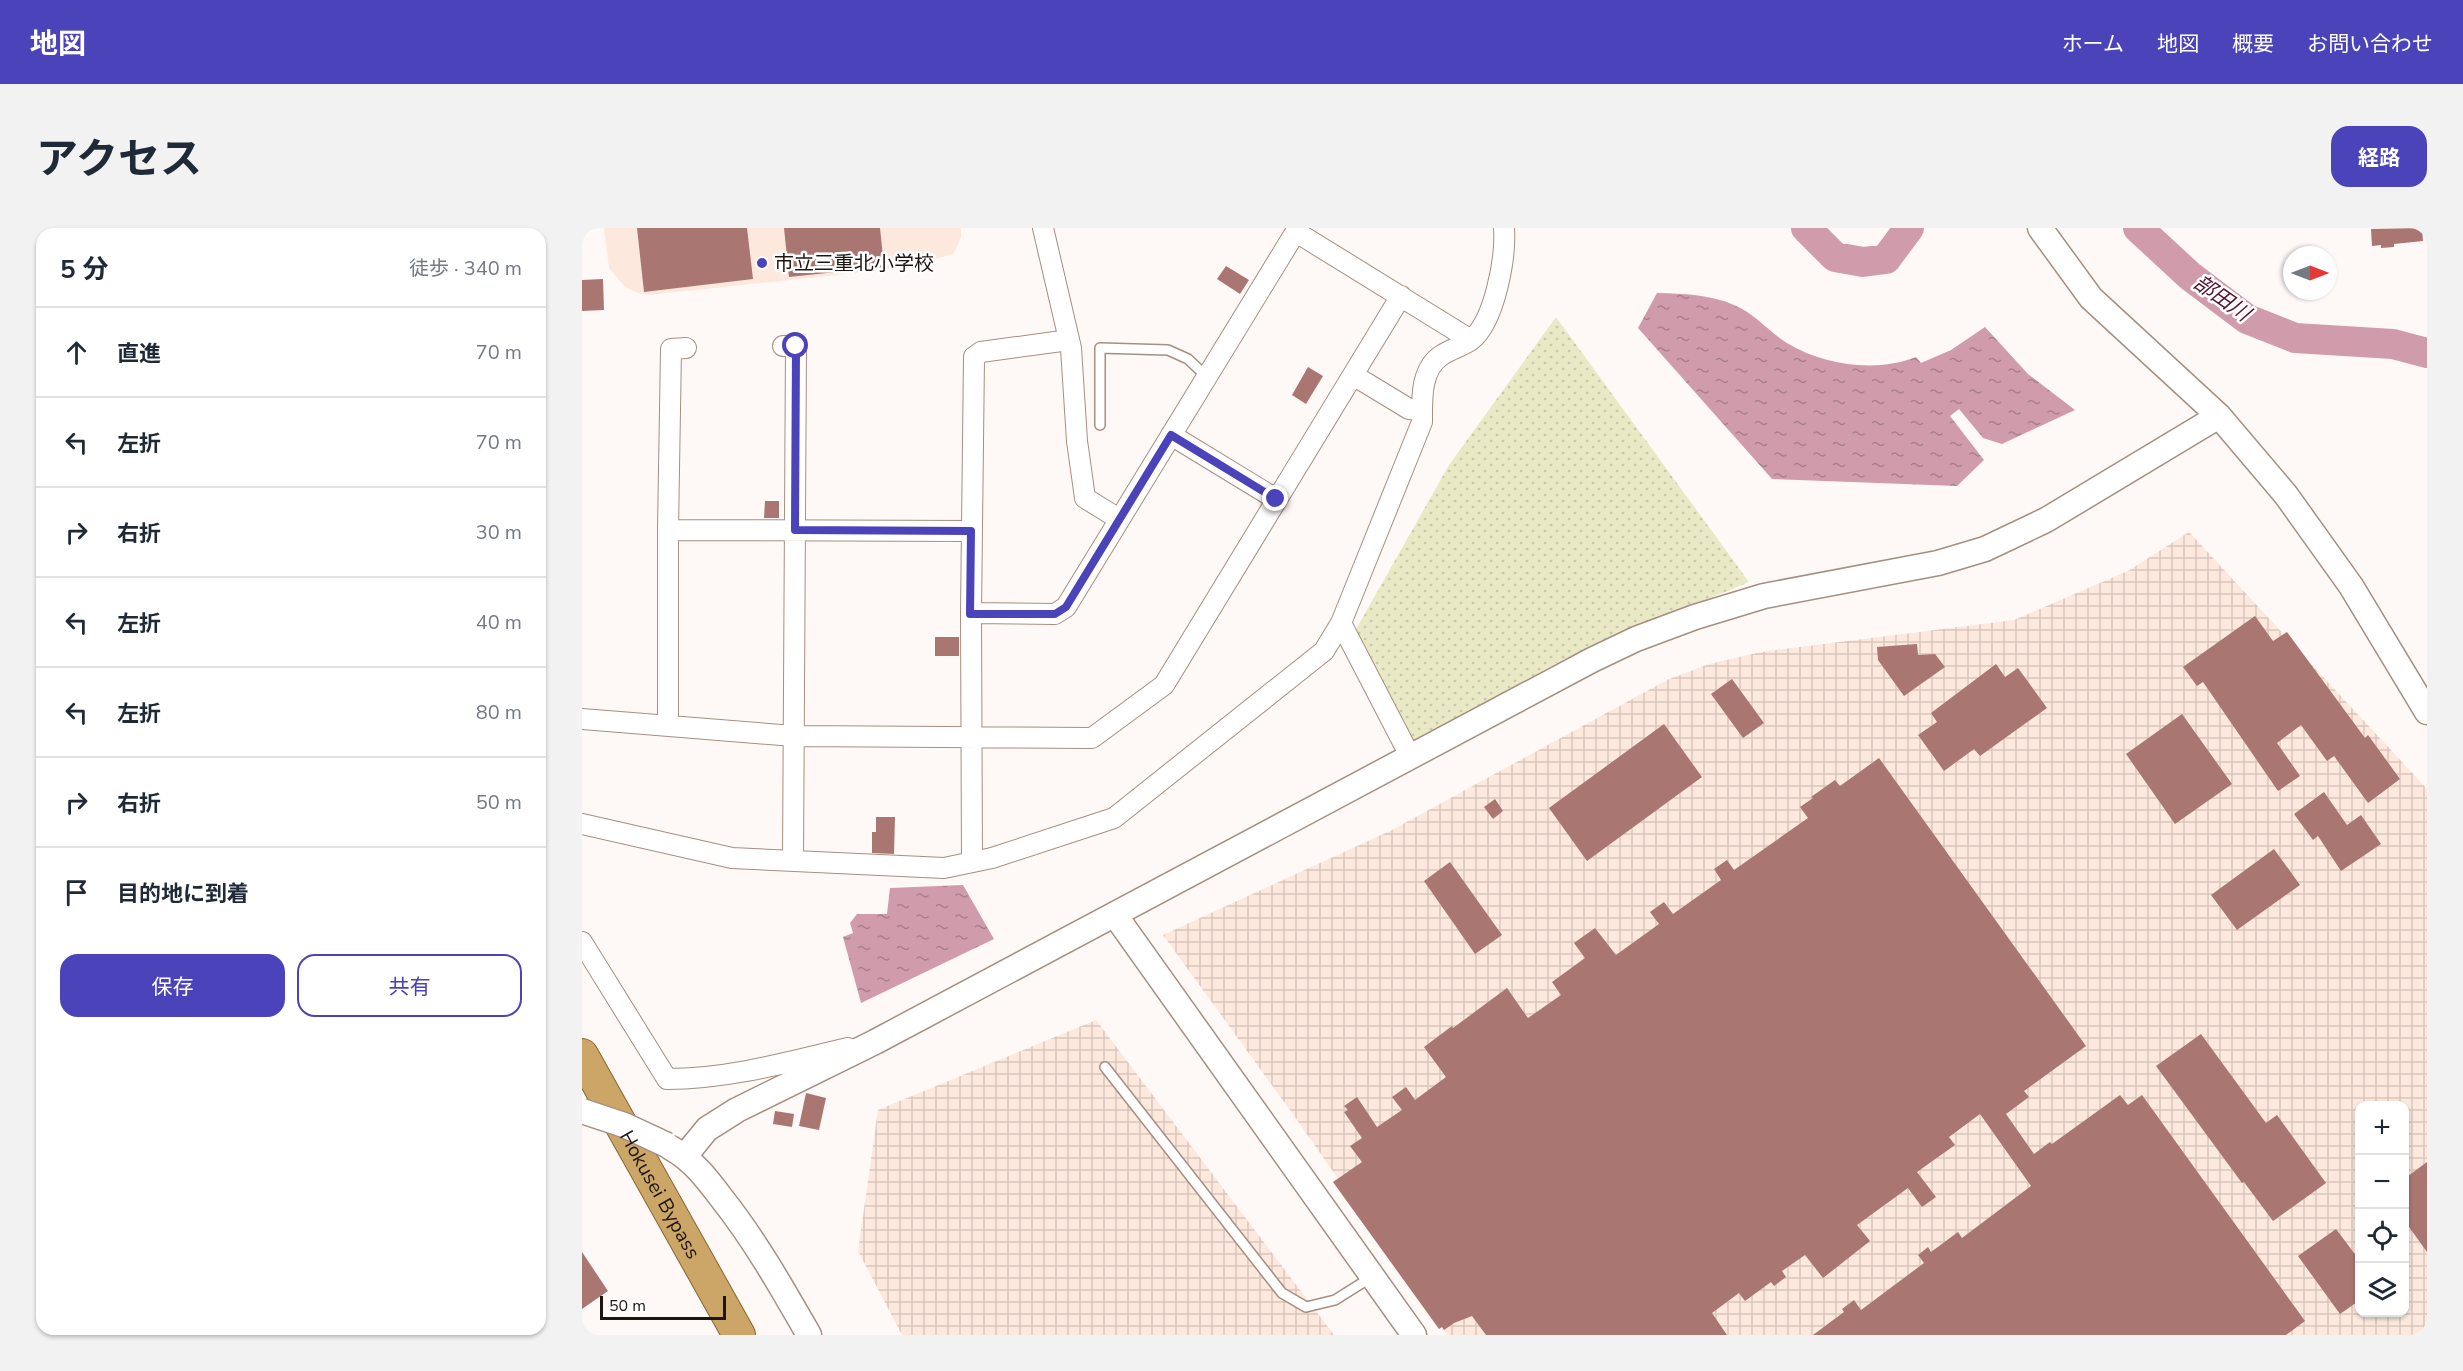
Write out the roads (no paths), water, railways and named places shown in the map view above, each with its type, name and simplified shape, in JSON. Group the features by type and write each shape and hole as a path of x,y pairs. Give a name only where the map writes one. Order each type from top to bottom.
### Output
{"highway":[{"name":"Hokusei Bypass","path":"582,1055 739,1335"}],"street":[{"path":"1043,228 1069,340 1077,441 1085,498 1119,519"},
{"path":"582,824 732,858 944,868 992,858 1114,818 1324,651 1341,623 1422,422 1422,389 1430,369 1440,356 1471,340 1483,325 1503,267 1504,228"},
{"path":"2040,228 2091,298 2219,416 2286,495 2351,586 2427,712"},
{"path":"970,614 1055,614 1066,607 1297,230 1471,340"},
{"path":"582,719 794,736 1092,738 1164,685 1401,296"},
{"path":"972,862 970,614 974,357 981,352 1069,340"},
{"path":"783,346 796,346 793,860"},
{"path":"668,725 671,349 686,348"},
{"path":"1353,375 1409,409 1422,410"},
{"path":"676,1150 737,1110 875,1042 1592,660 1636,639 1695,617 1764,596 1917,568 1985,549 2046,520 2219,416"},
{"path":"1171,435 1276,499"},
{"path":"668,530 971,531"},
{"path":"1341,623 1411,758"},
{"path":"1115,915 1414,1335"},
{"path":"582,942 667,1079 686,1079 761,1069 875,1042"},
{"path":"582,1111 624,1125 676,1150 709,1181 746,1230 809,1335"}],"lane":[{"path":"1100,425 1100,348 1168,350 1188,358 1207,376"},
{"path":"1105,1067 1282,1293 1306,1307 1335,1300 1372,1276"}],"water":[{"path":"1657,293 1696,295 1725,301 1741,308 1801,351 1850,364 1884,365 1916,357 1921,363 1951,350 1985,327 2028,374 2075,410 2002,444 1983,438 1959,409 1950,416 1984,460 1957,486 1772,479 1638,328"},
{"path":"963,885 994,939 861,1003 843,937 853,933 850,923 857,914 887,914 890,888"}],"waterway":[{"name":"部田川","path":"1806,228 1835,257 1863,262 1886,259 1909,228"},
{"name":"部田川","path":"2138,228 2190,276 2247,319 2295,338 2393,344 2427,353"}],"place":[{"name":"市立三重北小学校","path":"762,263"}]}
